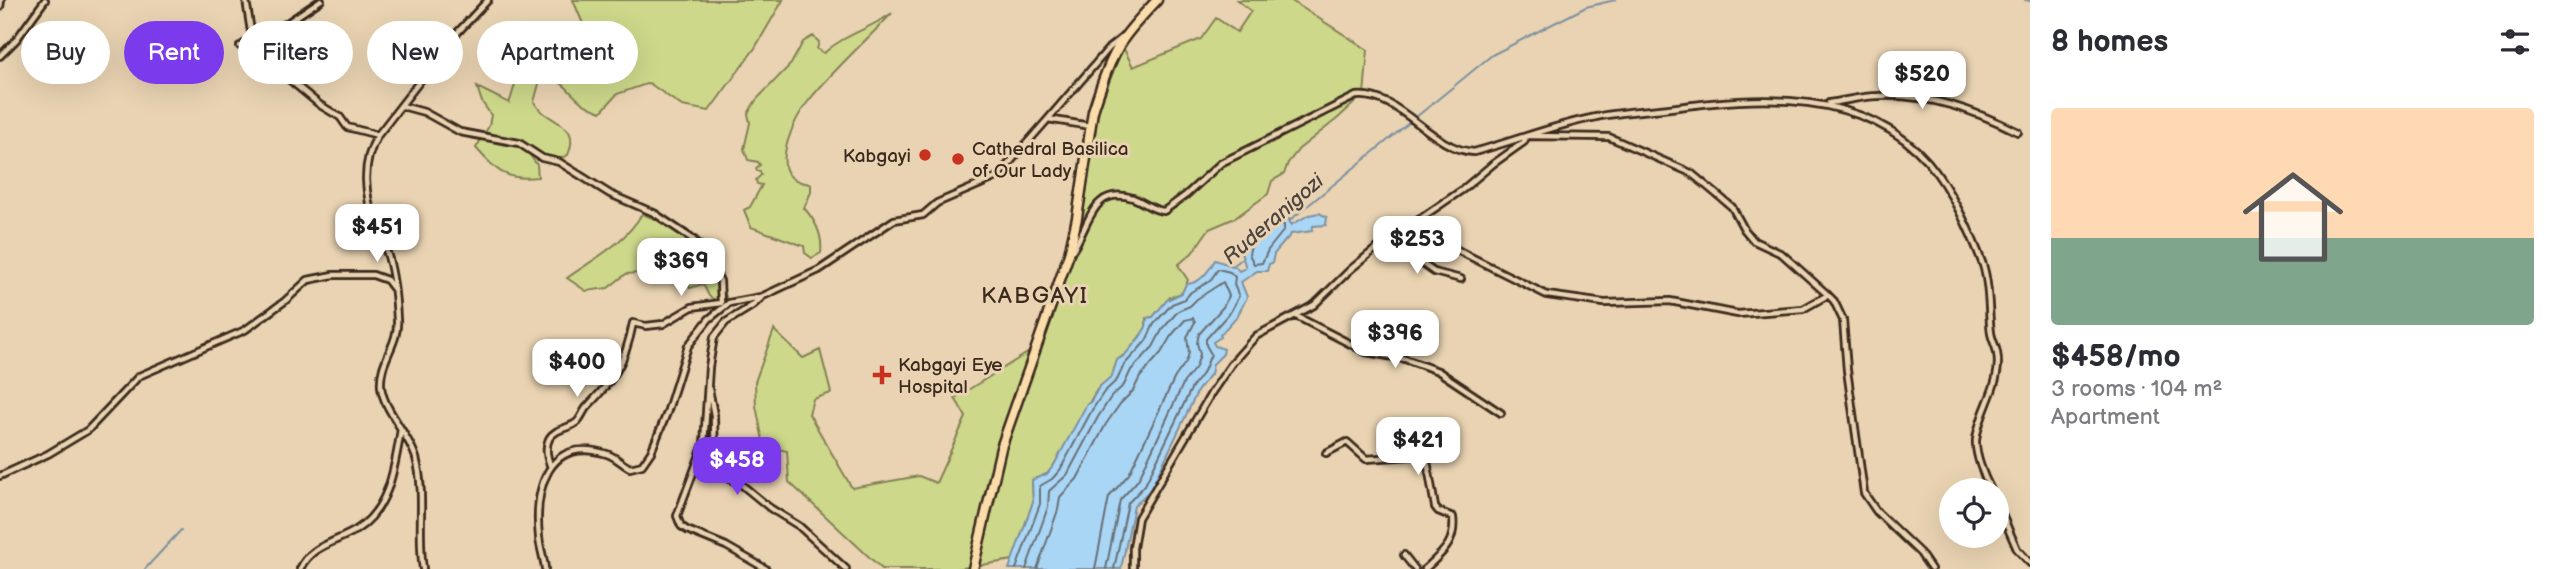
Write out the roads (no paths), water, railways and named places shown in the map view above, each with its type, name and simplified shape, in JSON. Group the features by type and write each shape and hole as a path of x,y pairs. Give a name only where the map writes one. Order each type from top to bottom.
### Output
{"highway":[{"path":"974,569 1000,448 1069,254 1098,93 1125,36 1157,0"}],"street":[{"path":"0,7 1,0"},
{"path":"0,56 16,40 46,0"},
{"path":"246,0 249,21"},
{"path":"289,21 321,0"},
{"path":"423,569 420,545 421,481 412,447 385,400 381,387 382,369 395,342 397,328 389,258 376,228 368,199 366,167 372,145 378,135 458,32 488,0"},
{"path":"545,569 538,526 543,486 550,465 547,455 549,439 554,433 577,422 584,410 604,391 622,362 633,323 646,326 663,324 692,307 761,297 819,270 894,220 923,215 937,203 997,177 1109,48 1125,36"},
{"path":"295,84 340,117 347,127 378,135"},
{"path":"1069,254 1092,214 1109,197 1129,197 1144,202 1156,211 1164,211 1221,163 1356,96 1385,102 1449,144 1469,152 1594,117 1758,99 1825,104 1876,96 1909,96 1942,102 1988,117 2018,132"},
{"path":"1825,104 1870,120 1897,135 1918,153 1940,180 1973,242 1985,274 1991,334 1998,359 1998,373 1976,441 1985,478"},
{"path":"401,106 424,112 460,132 519,143 542,158 559,162 610,194 663,219 691,237 707,253 720,281 721,303"},
{"path":"1048,119 1091,126"},
{"path":"1133,569 1138,518 1204,404 1232,363 1256,336 1314,305 1351,269 1524,142 1527,136"},
{"path":"1527,136 1609,137 1691,173 1732,207 1754,241 1782,254 1834,301 1843,320 1846,370 1864,493 1877,512 1920,553 1931,569"},
{"path":"1419,220 1438,238 1461,252 1535,290 1553,296 1604,303 1670,301 1738,314 1803,309 1828,295"},
{"path":"1389,240 1434,272 1461,279"},
{"path":"0,476 48,454 88,430 139,376 245,330 311,278 340,274 373,275 387,280 394,289"},
{"path":"761,297 726,322 714,337 704,444 677,511 678,522 687,530 726,546 766,569"},
{"path":"550,465 568,452 582,451 610,455 630,468 642,465 651,452 667,414 688,346 709,319 729,303"},
{"path":"1295,315 1366,352 1398,358 1438,371 1501,413"},
{"path":"708,385 713,415 715,471 742,485 769,508 799,526 846,569"},
{"path":"300,569 315,550 356,530 378,509 390,481 401,428"},
{"path":"1326,453 1347,442 1366,459 1426,455 1435,507 1453,517 1454,527 1452,541 1425,569"},
{"path":"2009,531 2017,549 2030,563"},
{"path":"1404,555 1415,569"}],"water":[{"path":"1319,213 1327,217 1326,225 1313,226 1312,231 1291,234 1274,254 1267,271 1257,271 1241,282 1247,297 1238,315 1221,337 1213,342 1215,346 1224,349 1223,354 1213,364 1211,374 1198,390 1151,489 1134,506 1121,569 1009,569 1033,502 1032,480 1047,474 1054,465 1087,404 1099,387 1112,376 1117,360 1124,356 1140,337 1146,327 1147,318 1153,317 1167,300 1182,293 1186,284 1203,276 1215,260 1236,267 1239,271 1246,268 1241,252 1244,249 1245,235 1254,229 1281,214 1288,215 1291,225 1309,215"}],"waterway":[{"name":"Ruderanigozi","path":"1289,221 1492,55 1586,7 1615,0"},
{"name":"Ruderanigozi","path":"2025,0 2030,1"},
{"name":"Ruderanigozi","path":"1234,265 1243,258"},
{"path":"145,569 181,530"}],"place":[{"name":"Kabgayi","path":"925,155"},
{"name":"Cathedral Basilica of Our Lady","path":"958,159"},
{"name":"Kabgayi Eye Hospital","path":"882,375"}],"district":[{"name":"KABGAYI","path":"1035,295"}]}
